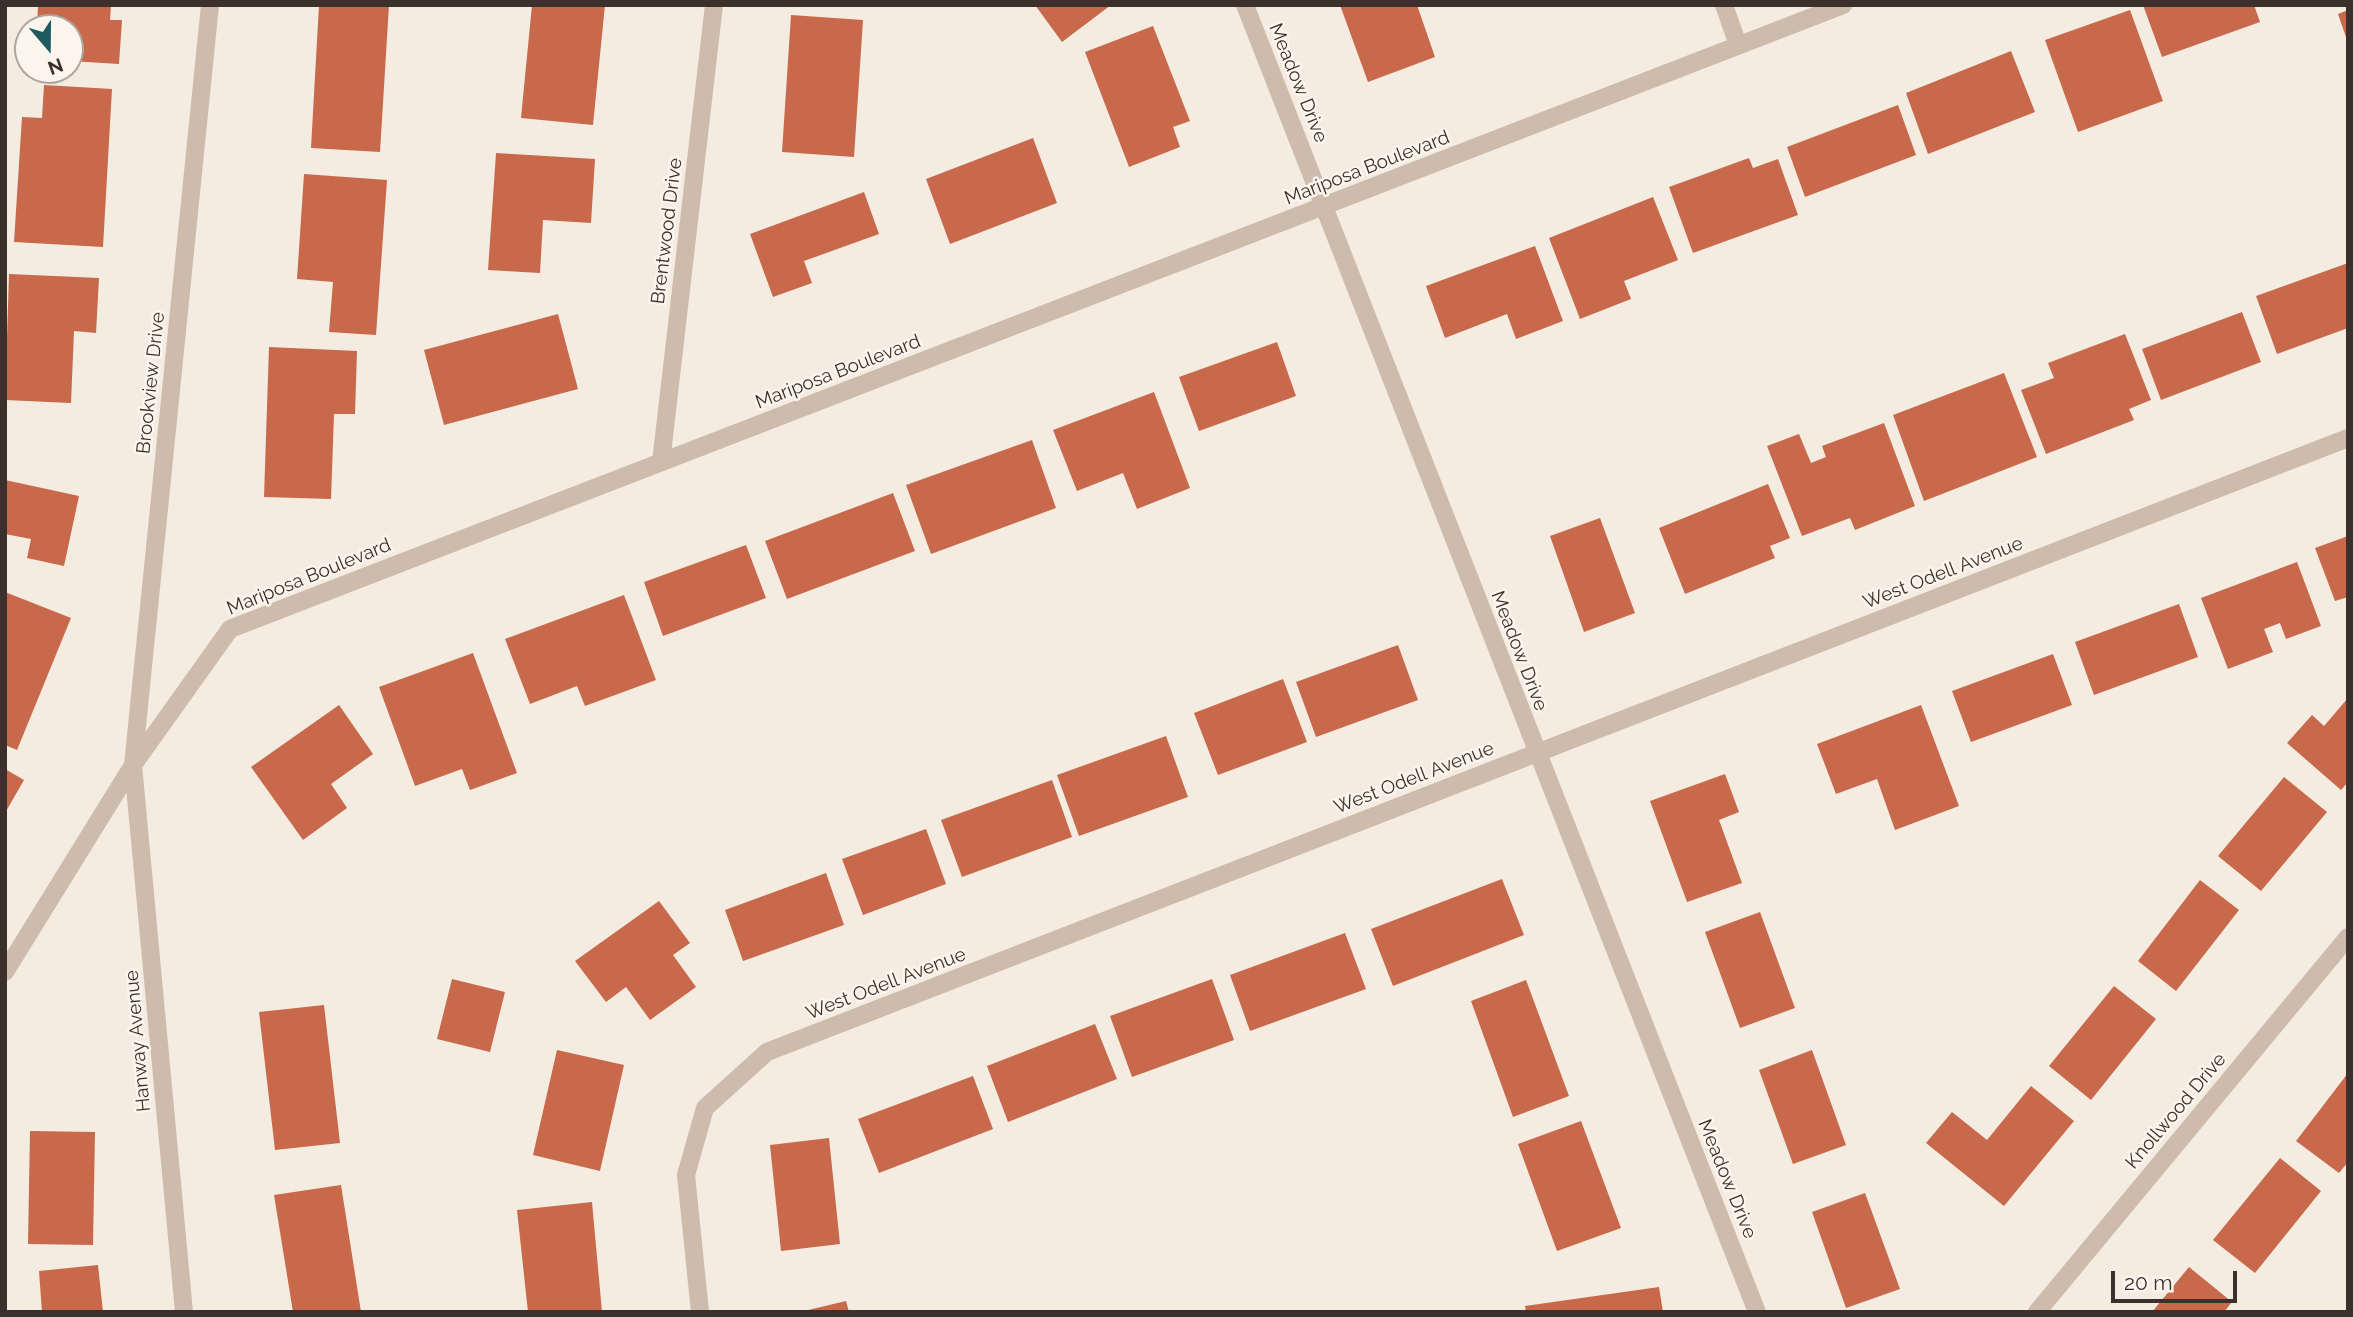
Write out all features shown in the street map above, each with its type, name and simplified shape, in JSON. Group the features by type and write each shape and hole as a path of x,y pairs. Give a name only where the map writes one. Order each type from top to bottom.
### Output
{"street":[{"name":"Brookview Drive","path":"133,765 210,5"},
{"name":"Brentwood Drive","path":"661,462 714,5"},
{"name":"Meadow Drive","path":"1245,5 1757,1312"},
{"path":"1724,5 1738,45"},
{"name":"Mariposa Boulevard","path":"5,972 133,765 230,629 1843,5"},
{"name":"West Odell Avenue","path":"700,1312 686,1175 705,1108 767,1052 2348,438"},
{"name":"Hanway Avenue","path":"133,765 184,1312"},
{"name":"Knollwood Drive","path":"2037,1312 2348,937"}],"building":[{"path":"38,5 111,5 110,20 122,20 119,64 84,62 84,14 38,14"},
{"path":"319,5 389,5 380,152 311,148"},
{"path":"532,5 605,5 593,125 521,118"},
{"path":"1035,5 1111,5 1062,42"},
{"path":"1340,5 1417,5 1435,57 1368,82"},
{"path":"2143,5 2254,5 2260,22 2162,57"},
{"path":"2130,10 2163,101 2078,132 2045,40"},
{"path":"2348,10 2348,40 2347,40 2338,14"},
{"path":"791,15 863,20 854,157 782,152"},
{"path":"1153,26 1190,121 1173,127 1180,147 1129,167 1085,52"},
{"path":"2011,51 2035,112 1928,154 1906,93"},
{"path":"44,85 112,89 103,247 14,242 22,117 42,118"},
{"path":"1898,105 1916,155 1805,197 1787,147"},
{"path":"1033,138 1057,203 950,244 926,179"},
{"path":"496,153 595,159 591,223 543,220 540,273 488,270"},
{"path":"1749,158 1753,168 1778,159 1798,215 1693,253 1669,187"},
{"path":"304,174 387,180 376,335 329,332 333,282 297,279"},
{"path":"864,192 879,234 804,261 812,283 773,297 750,234"},
{"path":"1653,197 1678,260 1624,281 1631,299 1580,319 1549,238"},
{"path":"1535,246 1563,321 1516,339 1507,314 1445,338 1426,286"},
{"path":"2348,263 2348,328 2277,354 2256,296"},
{"path":"9,274 99,278 96,333 74,331 71,403 5,400"},
{"path":"2242,312 2261,362 2161,400 2142,349"},
{"path":"558,314 578,389 444,425 424,350"},
{"path":"2125,334 2151,400 2129,409 2134,420 2046,454 2021,390 2054,378 2048,363"},
{"path":"1277,342 1296,396 1199,431 1179,377"},
{"path":"269,347 357,351 355,414 334,414 331,499 264,497"},
{"path":"2004,373 2037,457 1924,501 1893,415"},
{"path":"1154,392 1190,488 1137,509 1123,473 1077,491 1053,430"},
{"path":"1884,423 1915,506 1855,530 1850,518 1802,536 1767,446 1799,434 1811,463 1826,457 1822,446"},
{"path":"1032,440 1056,508 931,554 906,485"},
{"path":"5,480 79,496 64,566 27,558 31,539 5,534"},
{"path":"1768,484 1790,538 1770,546 1775,558 1685,594 1659,528"},
{"path":"893,493 915,551 787,599 765,541"},
{"path":"1600,518 1635,613 1584,632 1550,536"},
{"path":"2348,536 2348,597 2335,601 2315,548"},
{"path":"746,545 766,598 663,636 644,582"},
{"path":"2297,562 2321,626 2286,639 2280,623 2264,629 2273,652 2228,669 2201,598"},
{"path":"5,592 71,618 17,750 5,745"},
{"path":"624,595 656,680 585,706 577,686 530,704 505,639"},
{"path":"2179,604 2198,657 2094,695 2075,642"},
{"path":"1398,645 1418,700 1316,737 1296,682"},
{"path":"473,653 517,773 470,790 462,769 415,786 379,687"},
{"path":"2053,654 2072,705 1971,742 1952,691"},
{"path":"1283,679 1307,742 1218,775 1194,713"},
{"path":"2348,698 2348,782 2341,790 2287,743 2312,715 2324,726"},
{"path":"339,705 373,754 331,784 347,808 303,840 251,767"},
{"path":"1921,705 1959,806 1895,830 1877,779 1836,794 1817,744"},
{"path":"1166,736 1188,797 1079,836 1057,775"},
{"path":"5,769 24,780 5,813"},
{"path":"1725,774 1739,812 1719,820 1742,883 1687,902 1650,801"},
{"path":"2284,777 2327,812 2261,891 2218,856"},
{"path":"1052,780 1072,837 962,877 941,820"},
{"path":"926,829 946,884 863,915 842,859"},
{"path":"826,873 844,925 743,961 725,910"},
{"path":"1502,879 1524,935 1393,986 1371,929"},
{"path":"2200,880 2239,910 2176,991 2138,961"},
{"path":"659,901 690,943 673,955 696,987 650,1020 626,987 606,1002 575,961"},
{"path":"1760,912 1795,1008 1740,1028 1705,932"},
{"path":"1345,933 1366,989 1250,1031 1230,975"},
{"path":"452,979 505,992 490,1052 437,1039"},
{"path":"1212,979 1234,1040 1132,1077 1110,1016"},
{"path":"1526,980 1569,1096 1513,1117 1471,1001"},
{"path":"2114,986 2156,1019 2091,1100 2049,1066"},
{"path":"324,1005 340,1143 275,1150 259,1012"},
{"path":"1095,1024 1117,1079 1008,1122 987,1066"},
{"path":"557,1050 624,1065 600,1171 533,1155"},
{"path":"1812,1050 1846,1145 1793,1164 1759,1070"},
{"path":"2348,1073 2348,1162 2339,1173 2296,1141"},
{"path":"973,1076 993,1129 879,1173 858,1119"},
{"path":"2031,1086 2074,1121 2004,1206 1926,1143 1952,1112 1987,1140"},
{"path":"1581,1121 1621,1228 1557,1251 1518,1144"},
{"path":"30,1131 95,1132 93,1245 28,1244"},
{"path":"829,1138 840,1244 781,1251 770,1145"},
{"path":"2280,1158 2321,1191 2255,1273 2213,1240"},
{"path":"341,1185 361,1312 293,1312 274,1195"},
{"path":"1865,1193 1900,1289 1846,1308 1812,1212"},
{"path":"592,1202 602,1312 528,1312 517,1210"},
{"path":"98,1265 103,1312 42,1312 39,1271"},
{"path":"2189,1267 2232,1302 2224,1312 2152,1312"},
{"path":"1659,1287 1663,1312 1526,1312 1525,1306"},
{"path":"846,1301 849,1312 804,1312 804,1311"}]}
